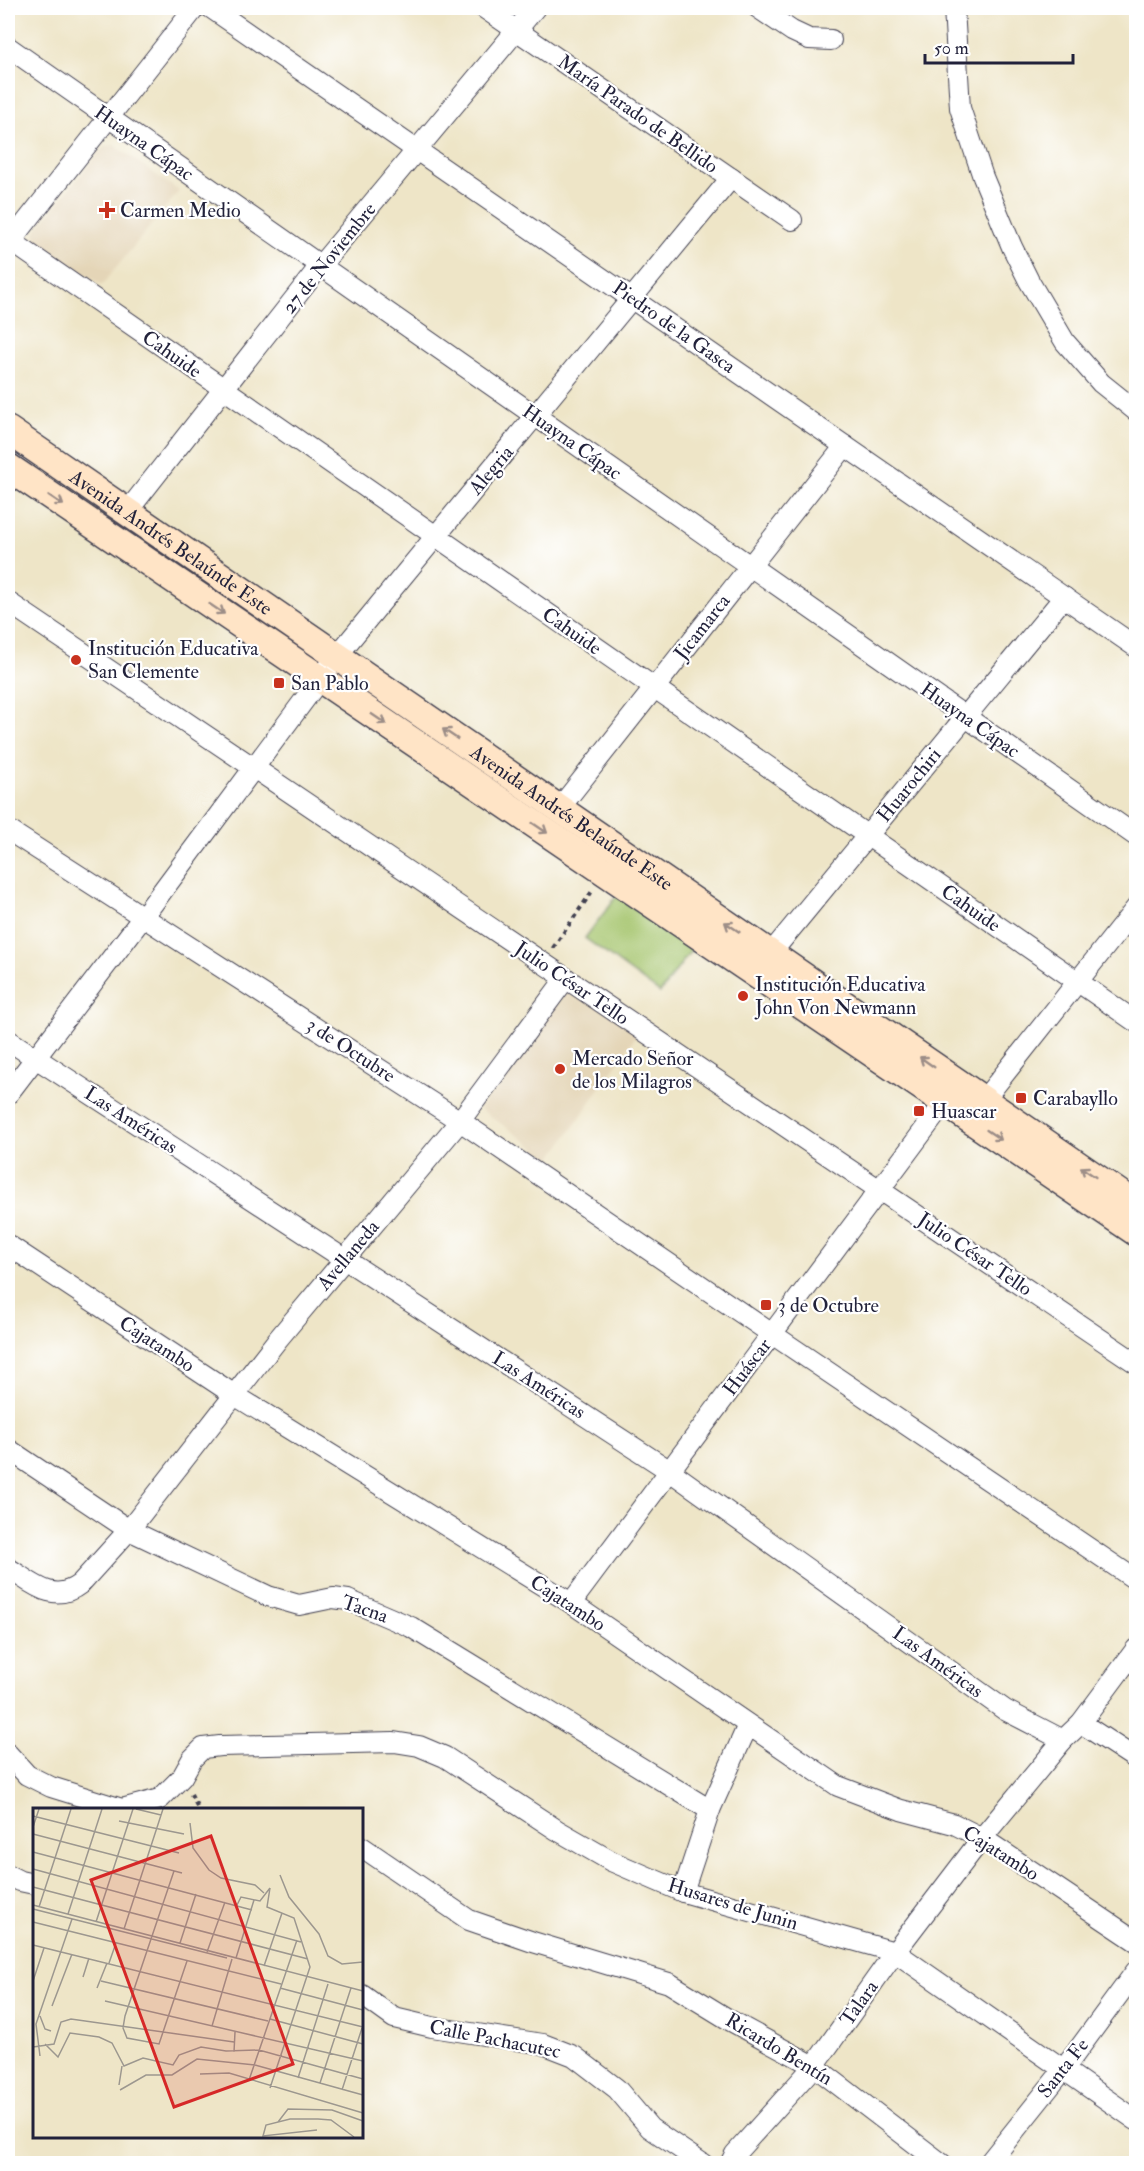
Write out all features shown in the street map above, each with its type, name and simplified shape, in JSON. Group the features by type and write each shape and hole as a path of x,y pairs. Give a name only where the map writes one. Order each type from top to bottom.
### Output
{"street":[{"path":"8,242 195,8"},
{"name":"Piedro de la Gasca","path":"211,8 1137,647"},
{"name":"María Parado de Bellido","path":"484,8 792,220"},
{"name":"27 de Noviembre","path":"127,512 320,266 535,8"},
{"path":"758,8 792,31 809,39 831,40"},
{"path":"954,8 960,108 983,177 1012,247 1040,302 1065,342 1101,384 1137,411"},
{"name":"Huayna Cápac","path":"8,47 1137,836"},
{"name":"Alegria","path":"320,679 731,178"},
{"name":"Cahuide","path":"8,242 1137,1022"},
{"name":"Avenida Andrés Belaúnde Este","path":"8,430 559,808 945,1102 1137,1232"},
{"name":"Jicamarca","path":"559,808 845,446"},
{"name":"Avenida Andrés Belaúnde Este","path":"8,467 606,873 763,964 983,1101 1137,1205"},
{"name":"Huarochiri","path":"763,964 1064,597"},
{"name":"Julio César Tello","path":"10,608 254,768 1137,1363"},
{"path":"8,1094 320,679"},
{"name":"3 de Octubre","path":"8,830 460,1121 1137,1580"},
{"path":"983,1101 1137,908"},
{"name":"Avellaneda","path":"8,1568 44,1591 59,1594 70,1592 80,1584 129,1530 160,1488 236,1396 278,1339 460,1121 566,978"},
{"name":"Las Américas","path":"8,1040 670,1471 1005,1710 1063,1740"},
{"name":"Huáscar","path":"571,1603 945,1102"},
{"name":"Cajatambo","path":"8,1245 236,1396 571,1603 838,1786 901,1810 954,1824 982,1838 1137,1941"},
{"name":"Tacna","path":"8,1449 129,1530 268,1596 299,1605 333,1598 348,1600 411,1627 710,1810"},
{"name":"Talara","path":"730,2163 735,2154 814,2066 895,1952 982,1838 1063,1740 1081,1723 1137,1649"},
{"path":"1081,1723 1137,1759"},
{"path":"683,1892 710,1810 748,1725"},
{"name":"Husares de Junin","path":"126,1808 160,1799 182,1777 192,1759 203,1749 220,1746 310,1743 394,1742 419,1746 445,1757 557,1830 610,1861 683,1892 895,1952 1137,2120"},
{"name":"Husares de Junin","path":"8,1754 27,1775 51,1787 119,1808"},
{"name":"Ricardo Bentín","path":"363,1848 469,1920 532,1942 669,1983 731,2021 814,2066 942,2163"},
{"path":"8,1875 33,1884"},
{"name":"Santa Fe","path":"988,2163 1064,2069 1137,1971"},
{"name":"Calle Pachacutec","path":"363,1996 394,2018 432,2027 543,2044 574,2056 617,2090 650,2128 703,2163"}],"path":[{"path":"543,963 606,873"}],"shaded area":[{"name":"Carmen Medio","path":"114,145 179,191 102,285 35,242 36,230 103,147"},
{"name":"Mercado Señor de los Milagros","path":"571,983 640,1030 551,1159 479,1108"}],"green space":[{"path":"618,894 692,949 660,993 585,938"}],"place":[{"name":"Carmen Medio","path":"107,210"},
{"name":"Institución Educativa San Clemente","path":"76,660"},
{"name":"San Pablo","path":"279,683"},
{"name":"Institución Educativa John Von Newmann","path":"743,996"},
{"name":"Mercado Señor de los Milagros","path":"560,1069"},
{"name":"Carabayllo","path":"1021,1098"},
{"name":"Huascar","path":"919,1111"},
{"name":"3 de Octubre","path":"766,1305"}]}
